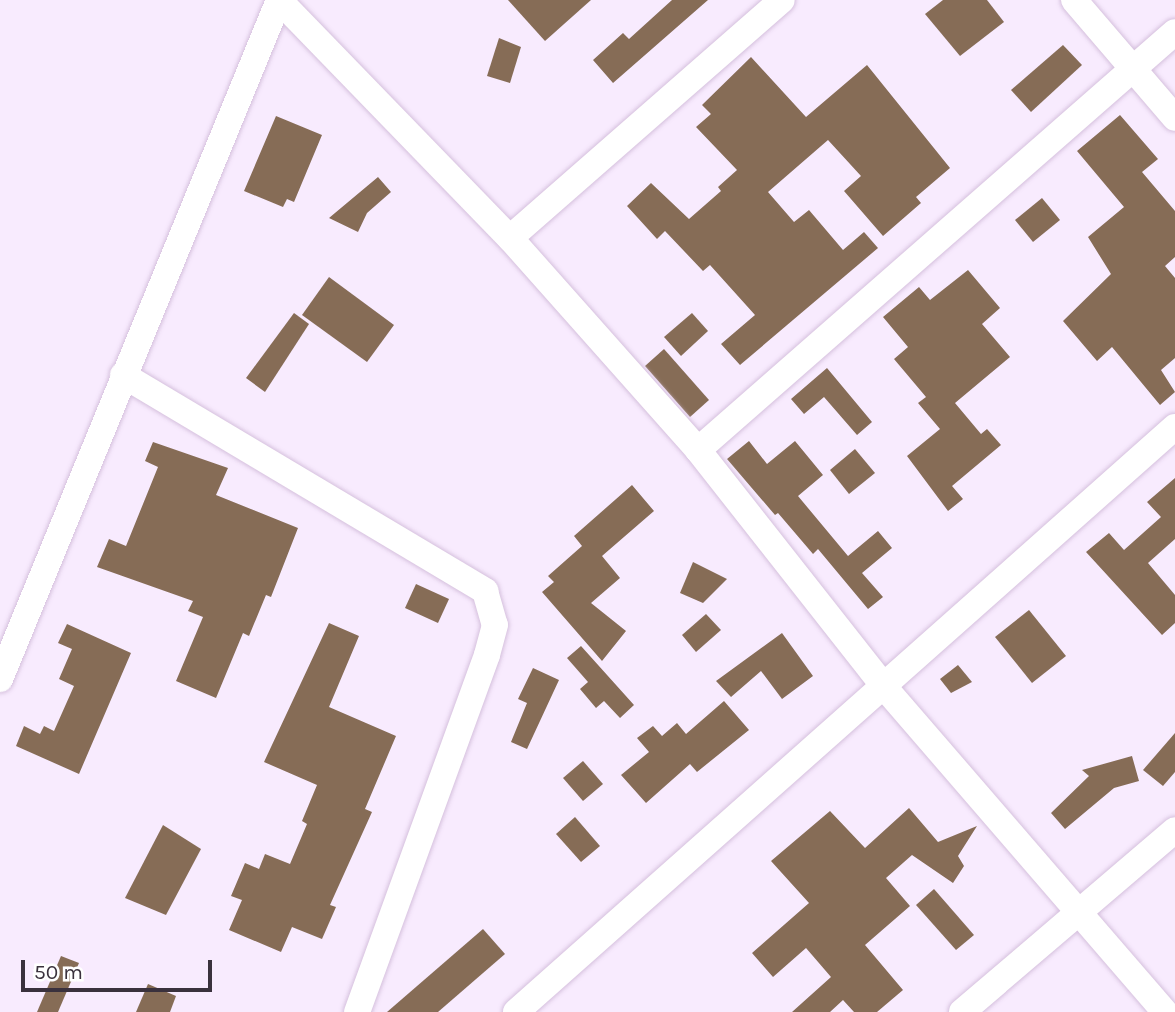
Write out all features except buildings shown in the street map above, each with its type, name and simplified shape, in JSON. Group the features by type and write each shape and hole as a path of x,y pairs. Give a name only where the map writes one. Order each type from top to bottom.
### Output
{"street":[{"path":"0,679 122,375 279,0 510,238 698,450 886,688 1165,1012"},
{"path":"510,238 782,0"},
{"path":"1074,0 1175,118"},
{"path":"698,450 1132,66 1175,32"},
{"path":"122,375 485,591 495,625 487,655 357,1012"},
{"path":"516,1012 886,688 1175,427"},
{"path":"962,1012 1080,915 1175,830"}]}
